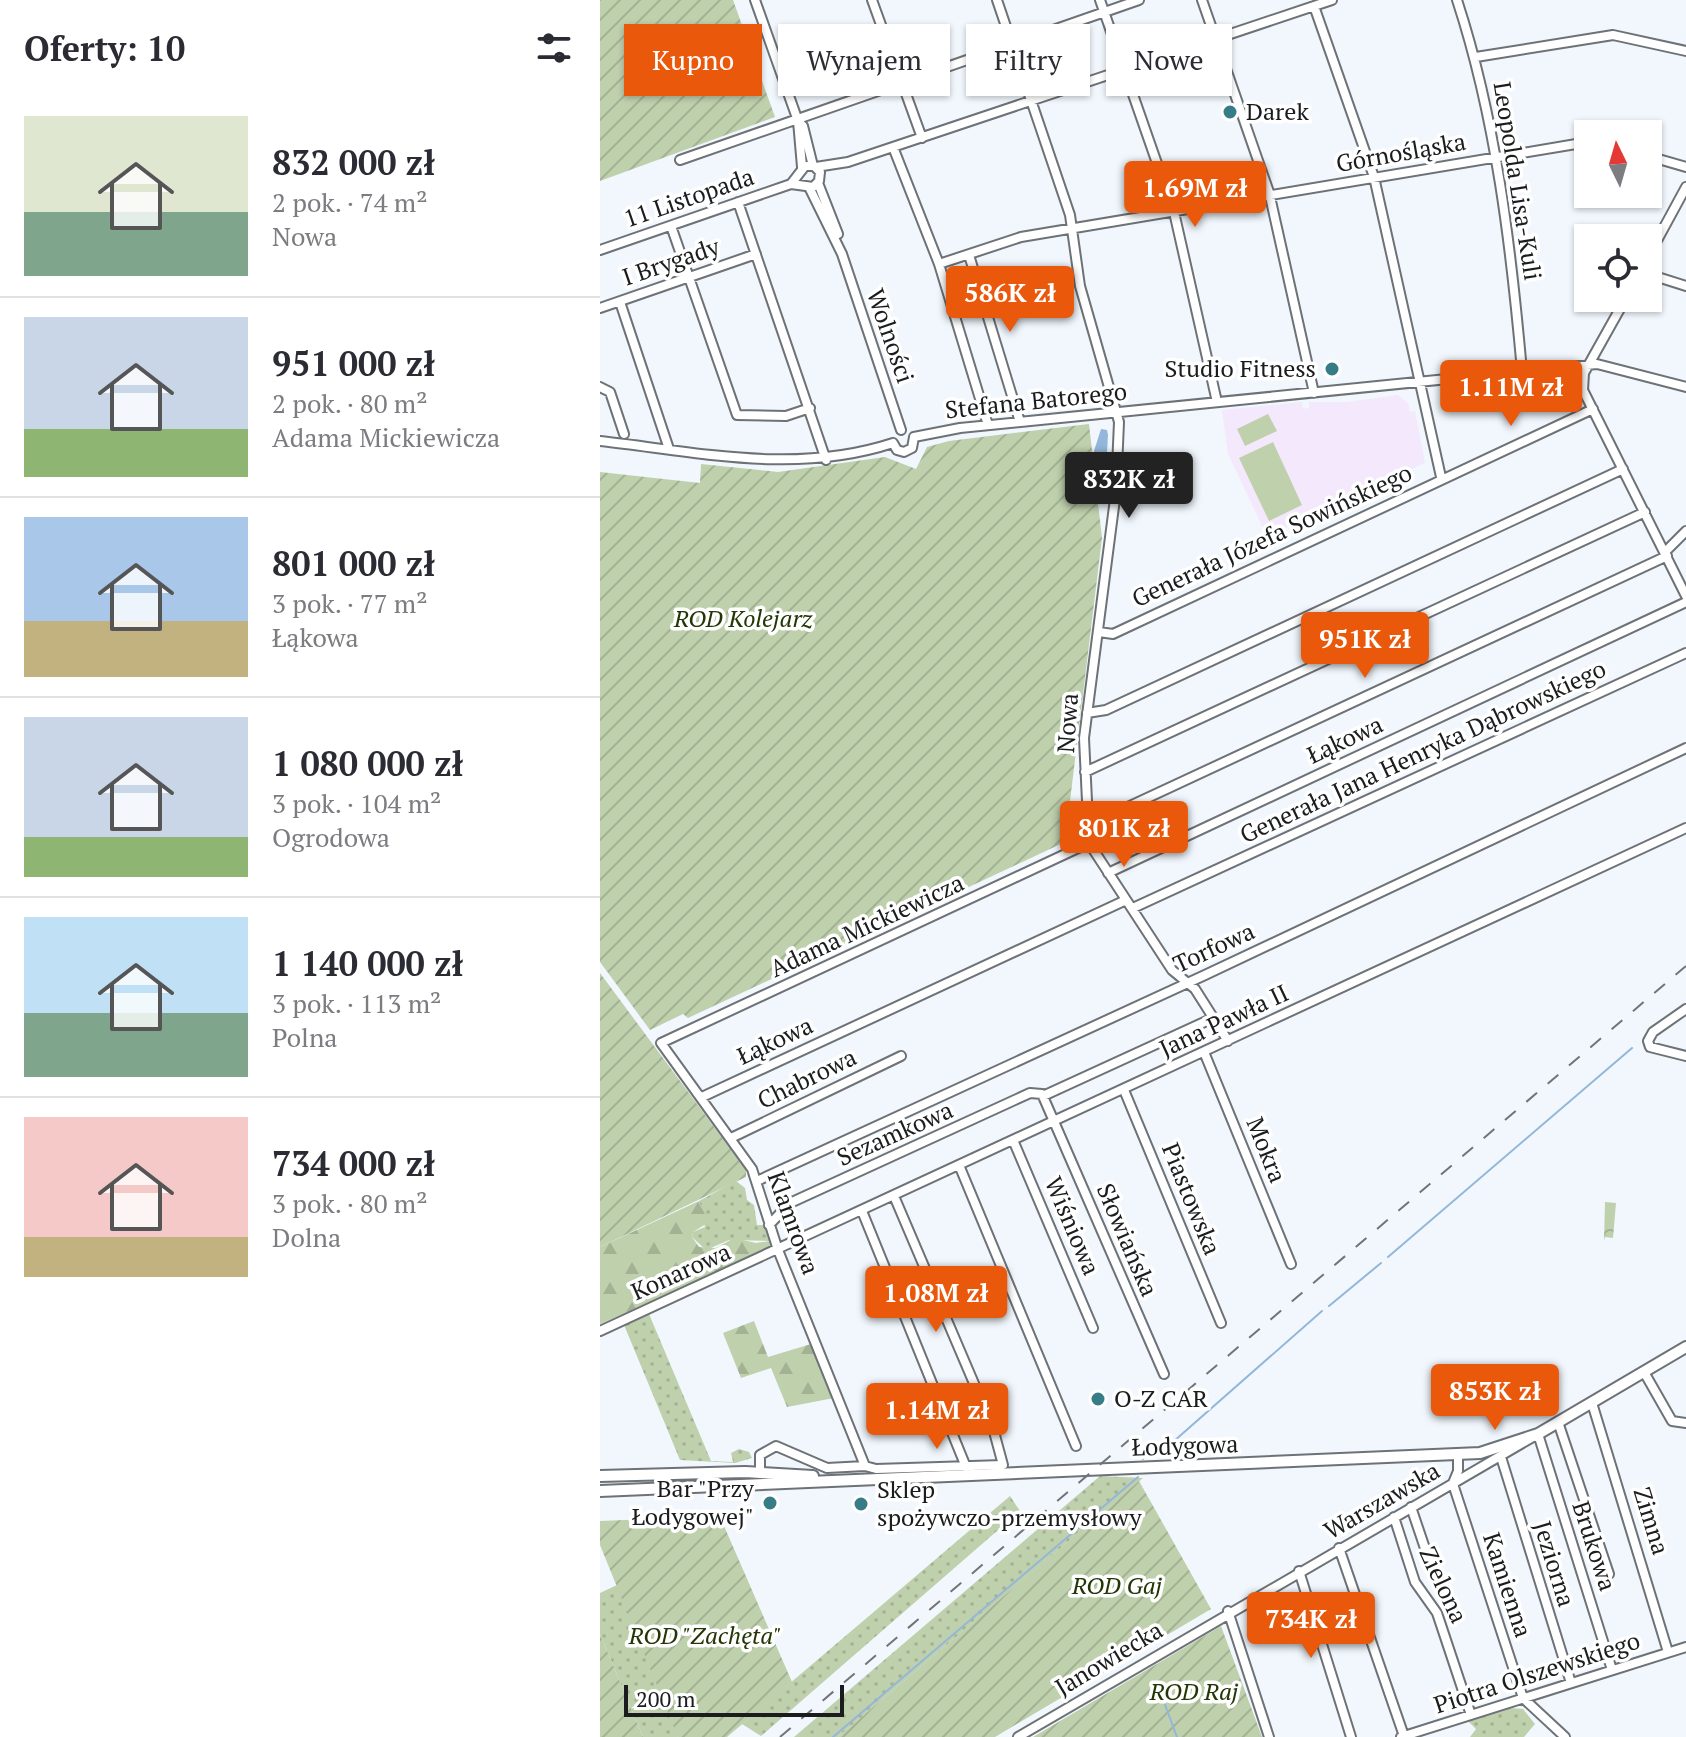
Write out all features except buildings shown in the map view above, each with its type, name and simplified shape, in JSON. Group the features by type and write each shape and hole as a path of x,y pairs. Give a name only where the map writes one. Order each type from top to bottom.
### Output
{"main road":[{"name":"Warszawska","path":"1538,1434 1686,1347"},
{"name":"Łodygowa","path":"600,1476 831,1479 1458,1455 1501,1448 1538,1434"},
{"name":"Łodygowa","path":"600,1491 759,1477"}],"street":[{"path":"755,0 797,120 800,170 848,162 1106,76"},
{"path":"872,0 881,24"},
{"name":"Nowa","path":"997,0 1006,24"},
{"path":"1100,0 1108,24"},
{"path":"1071,24 1139,0"},
{"path":"1202,0 1211,24"},
{"path":"1232,34 1332,0"},
{"name":"Leopolda Lisa-Kuli","path":"1457,0 1476,57 1512,259 1522,371"},
{"path":"1314,6 1374,177 1441,477"},
{"path":"1476,57 1613,35 1686,51"},
{"path":"1232,85 1270,195 1314,393"},
{"path":"680,160 870,96"},
{"path":"907,96 922,138"},
{"name":"Nowa","path":"1028,96 1071,230 1080,286 1116,412 1119,461 1087,713 1085,772 1089,843 1172,970 1188,983 1228,1041"},
{"path":"1132,96 1174,212 1217,402"},
{"path":"797,120 803,126 815,166"},
{"name":"Górnośląska","path":"939,264 1021,237 1574,144"},
{"path":"893,147 939,264 988,425"},
{"path":"1662,160 1686,167"},
{"path":"806,186 848,162"},
{"name":"Wolności","path":"815,166 901,430"},
{"name":"Wolności","path":"800,170 842,254"},
{"name":"11 Listopada","path":"791,184 800,170"},
{"name":"11 Listopada","path":"600,250 791,184 806,186"},
{"path":"1662,231 1686,187"},
{"path":"738,202 826,460"},
{"path":"671,226 737,415 786,416 810,408"},
{"name":"I Brygady","path":"600,308 756,254"},
{"path":"969,255 1020,422"},
{"path":"1662,278 1686,286"},
{"path":"620,302 669,449"},
{"path":"1618,312 1589,364 1582,384 1686,596"},
{"name":"Stefana Batorego","path":"914,437 988,425 1589,364 1610,365 1686,387"},
{"path":"600,387 610,392 624,434"},
{"name":"Generała Józefa Sowińskiego","path":"1099,632 1113,634 1441,477 1593,409"},
{"path":"901,430 909,431 914,437 912,448 904,452 897,450 893,443 894,435 901,430"},
{"path":"600,441 762,461 826,460 893,443"},
{"path":"1087,713 1106,710 1623,469"},
{"path":"1085,772 1645,512"},
{"path":"1087,826 1666,554 1686,531"},
{"name":"Łąkowa","path":"1108,873 1686,602"},
{"name":"Generała Jana Henryka Dąbrowskiego","path":"1133,908 1686,653"},
{"name":"Torfowa","path":"757,1181 1188,983 1686,748"},
{"name":"Jana Pawła II","path":"778,1250 1686,828"},
{"name":"Adama Mickiewicza","path":"661,1043 1089,843"},
{"name":"Łąkowa","path":"702,1097 1126,900"},
{"path":"1686,1009 1653,1032 1648,1041 1650,1047 1686,1056"},
{"name":"Sezamkowa","path":"769,1225 790,1203 1030,1093 1043,1096 1213,1018"},
{"name":"Klamrowa","path":"661,1043 731,1138 757,1181 778,1250 865,1466"},
{"name":"Mokra","path":"1204,1052 1291,1264"},
{"name":"Chabrowa","path":"731,1138 901,1056"},
{"name":"Piastowska","path":"1124,1090 1221,1323"},
{"path":"1043,1096 1054,1121"},
{"name":"Słowiańska","path":"1054,1121 1164,1374"},
{"name":"Wiśniowa","path":"1013,1140 1093,1328"},
{"path":"959,1165 1076,1446"},
{"path":"759,1477 758,1460 763,1452 779,1446 820,1467 865,1466 876,1469 1003,1465 993,1428 894,1196"},
{"path":"862,1211 966,1467"},
{"name":"Konarowa","path":"600,1331 778,1250"},
{"path":"1644,1372 1672,1421 1686,1423"},
{"name":"Zimna","path":"1592,1403 1668,1652"},
{"path":"1558,1422 1609,1574"},
{"name":"Warszawska","path":"1225,1613 1538,1434"},
{"name":"Brukowa","path":"1538,1434 1612,1670"},
{"path":"1453,1484 1458,1471 1458,1455"},
{"name":"Jeziorna","path":"1501,1457 1571,1683"},
{"name":"Kamienna","path":"1453,1484 1523,1698"},
{"path":"1411,1507 1434,1575"},
{"name":"Zielona","path":"1394,1517 1415,1582 1437,1613 1471,1715"},
{"path":"1339,1548 1402,1736"},
{"path":"1299,1571 1351,1737"},
{"path":"1225,1613 1269,1737"},
{"name":"Janowiecka","path":"1018,1737 1225,1613"},
{"name":"Piotra Olszewskiego","path":"1402,1736 1417,1734 1686,1647"},
{"path":"1523,1698 1565,1737"}],"shaded area":[{"path":"1398,395 1408,403 1410,412 1415,411 1425,463 1267,536 1228,454 1222,410 1302,402 1303,409 1309,408 1309,402 1347,402"}],"green space":[{"path":"600,0 733,0 742,24 624,24 624,96 762,96 762,81 775,117 600,181"},
{"path":"1268,414 1277,431 1245,446 1237,429"},
{"name":"ROD Kolejarz","path":"1089,424 1102,538 1065,842 688,1018 683,1014 650,1030 600,962 600,472 700,483 701,464 778,472 885,457 916,469 927,447 949,441"},
{"path":"1273,442 1302,505 1269,521 1239,458"},
{"path":"600,973 746,1170 746,1177 600,1247"},
{"path":"736,1181 745,1188 747,1200 754,1205 757,1225 764,1225 770,1241 729,1240 706,1250 692,1237 693,1232 705,1227 699,1201"},
{"path":"699,1201 709,1222 693,1232 692,1237 699,1247 716,1248 734,1238 756,1243 770,1241 771,1249 600,1324 600,1247"},
{"path":"1605,1202 1616,1203 1613,1238 1605,1237 1604,1241"},
{"path":"649,1314 711,1461 733,1462 731,1453 739,1449 749,1452 752,1458 735,1463 680,1460 624,1325"},
{"path":"754,1321 768,1357 811,1344 834,1398 787,1407 771,1368 741,1378 723,1333"},
{"path":"1100,1476 1143,1478 838,1737 794,1737"},
{"name":"ROD Gaj","path":"1139,1481 1211,1609 995,1737 838,1737"},
{"path":"1010,1496 1020,1511 761,1736 742,1724"},
{"name":"ROD \"Zachęta\"","path":"701,1517 724,1526 792,1682 727,1737 678,1737 600,1545 600,1521"},
{"path":"617,1585 678,1737 643,1737 600,1634 600,1593"},
{"name":"ROD Raj","path":"1221,1626 1262,1737 1033,1737"},
{"name":"ROD \"Zachęta\"","path":"600,1634 643,1737 600,1737"},
{"path":"1511,1708 1523,1709 1535,1724 1524,1737 1470,1737 1476,1729 1468,1721"}],"water":[{"path":"1101,429 1107,430 1108,435 1105,487 1100,487 1094,451"}],"waterway":[{"path":"1388,1257 1632,1048"},
{"path":"1329,1306 1381,1263"},
{"path":"1160,1449 1165,1449 1322,1311"},
{"path":"1143,1459 1140,1451 1149,1450"},
{"path":"833,1737 1138,1477"},
{"path":"1164,1702 1177,1737"}],"railway":[{"path":"780,1737 1686,966"}],"place":[{"name":"Darek","path":"1230,112"},
{"name":"Studio Fitness","path":"1332,369"},
{"name":"O-Z CAR","path":"1098,1399"},
{"name":"Bar \"Przy Łodygowej\"","path":"770,1503"},
{"name":"Sklep spożywczo-przemysłowy","path":"861,1504"}]}
